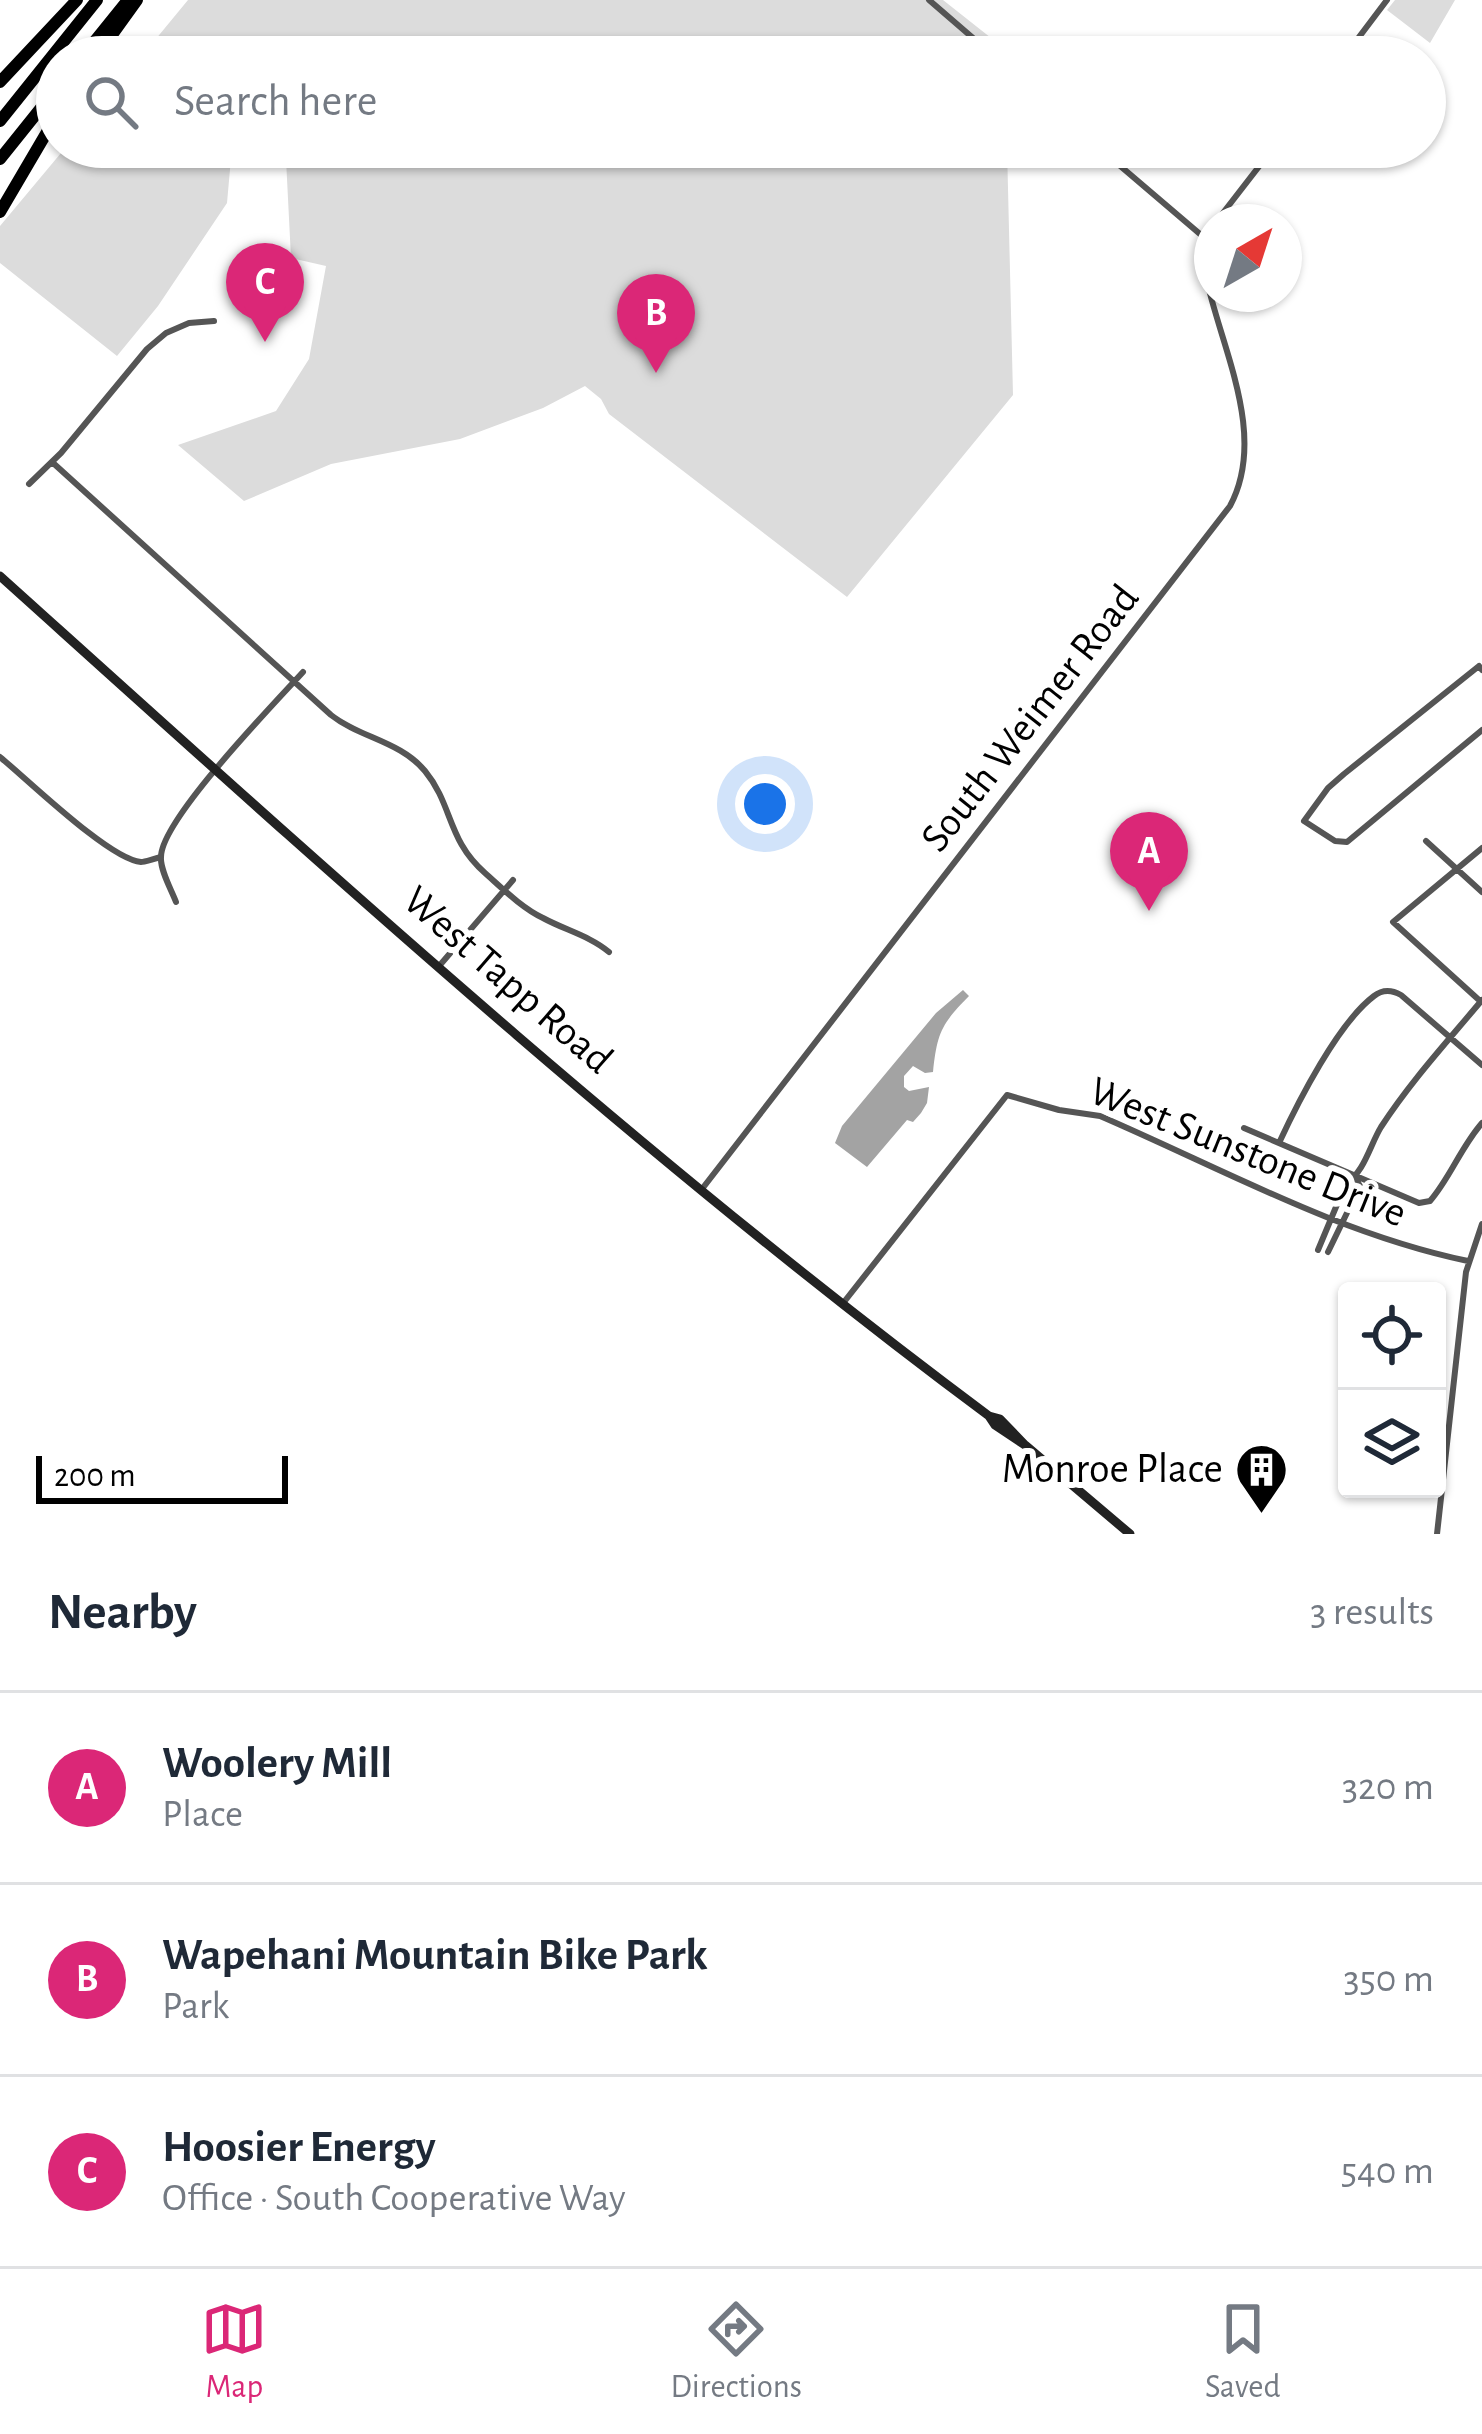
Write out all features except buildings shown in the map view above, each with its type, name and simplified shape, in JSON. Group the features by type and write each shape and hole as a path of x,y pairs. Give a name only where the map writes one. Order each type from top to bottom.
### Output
{"highway":[{"path":"43,36 77,0"},
{"path":"68,36 97,0"},
{"path":"100,36 132,0"},
{"path":"109,36 132,0"},
{"path":"0,82 36,44"},
{"path":"0,121 36,76"},
{"path":"0,159 36,114"},
{"path":"0,212 36,151"}],"main road":[{"name":"West Tapp Road","path":"0,576 215,770 701,1191 842,1305 1012,1429 1130,1534"}],"street":[{"path":"929,0 970,36"},
{"path":"1360,36 1387,0"},
{"path":"1122,168 1194,230"},
{"path":"1230,204 1258,168"},
{"name":"South Weimer Road","path":"701,1191 1187,566 1235,496 1244,466 1244,432 1215,312"},
{"path":"29,484 147,349 178,328 214,321"},
{"path":"52,462 339,721 397,748 420,766 436,789 459,845 505,890 533,913 609,952"},
{"path":"1481,666 1344,774 1304,820 1334,841 1347,842 1482,730"},
{"path":"176,902 160,857 171,826 303,672"},
{"path":"0,757 124,857 142,862 160,857"},
{"path":"1426,841 1482,892"},
{"path":"1318,1250 1346,1183 1355,1178 1377,1134 1413,1080 1482,1001 1393,922 1482,848"},
{"path":"440,965 514,880"},
{"path":"1279,1143 1310,1082 1374,995 1392,991 1482,1065"},
{"name":"West Sunstone Drive","path":"842,1305 1007,1095 1100,1116 1341,1223 1402,1246 1468,1261"},
{"path":"1244,1128 1418,1203 1430,1202 1482,1124"},
{"path":"1328,1252 1360,1186 1355,1178"},
{"path":"1437,1534 1468,1261 1482,1224"}],"shaded area":[{"path":"188,0 943,0 989,36 158,36"},
{"path":"1395,0 1455,0 1434,36 1421,36 1387,10"},
{"path":"48,168 230,168 227,203 158,306 117,356 0,263 0,226"},
{"path":"286,168 1008,168 1013,395 847,597 609,414 601,399 585,386 543,408 460,439 331,464 244,501 178,445 276,411 309,359 326,266 291,258"},
{"path":"963,990 969,996 942,1030 933,1072 913,1066 904,1076 909,1091 929,1087 927,1103 867,1167 835,1143 842,1126 936,1013"}],"place":[{"name":"Hoosier Energy","path":"265,342"},
{"name":"Wapehani Mountain Bike Park","path":"656,373"},
{"name":"Woolery Mill","path":"1149,911"},
{"name":"Monroe Place","path":"1262,1515"}]}
